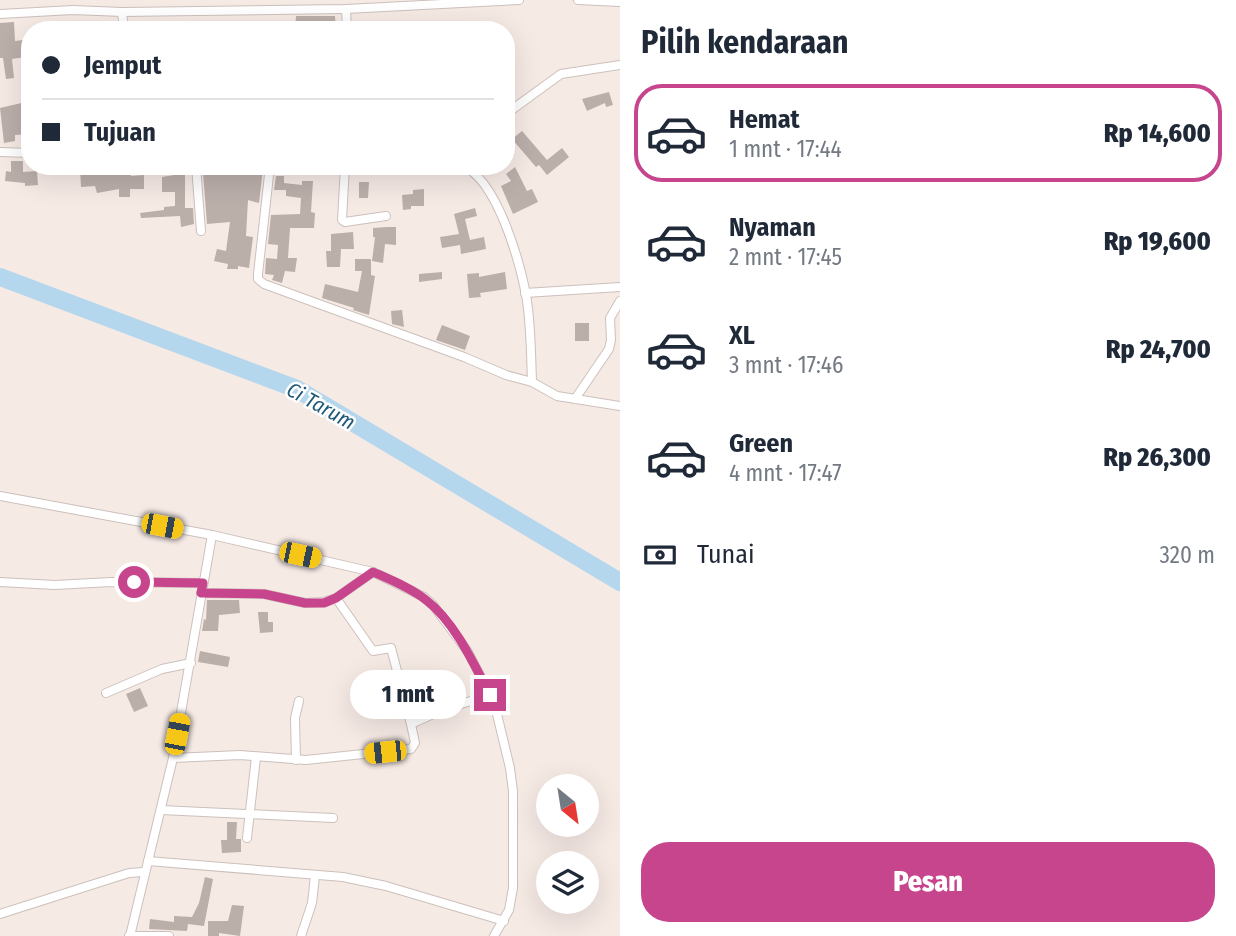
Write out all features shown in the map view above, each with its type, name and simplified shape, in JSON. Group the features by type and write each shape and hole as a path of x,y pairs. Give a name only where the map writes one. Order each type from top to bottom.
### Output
{"street":[{"path":"0,14 72,10 122,12 346,9 519,0"},
{"path":"578,0 620,2"},
{"path":"346,9 347,21"},
{"path":"122,12 123,21"},
{"path":"515,107 561,74 620,65"},
{"path":"0,152 21,153"},
{"path":"197,175 201,231"},
{"path":"269,175 258,274 258,279 264,284 506,375 532,382 557,396 620,406"},
{"path":"344,175 342,220 345,222 386,216"},
{"path":"478,175 492,196 514,251 526,293 532,382"},
{"path":"526,293 620,287"},
{"path":"575,399 609,349 610,318 620,300"},
{"path":"0,496 212,536 373,572 424,597 468,652 490,695 510,768 513,791 513,888 504,921 494,936"},
{"path":"169,936 130,936 173,758 212,536"},
{"path":"201,593 264,594 305,603 324,603 336,598 373,572"},
{"path":"0,582 55,585 203,583"},
{"path":"173,758 256,757 296,760 411,749 415,743 391,648 373,651 336,598"},
{"path":"107,693 162,668 191,663"},
{"path":"411,724 442,710 490,695"},
{"path":"296,760 295,718 299,701"},
{"path":"247,838 256,757"},
{"path":"161,810 333,818"},
{"path":"148,861 343,877 386,886 504,921"},
{"path":"0,914 129,873 144,872"},
{"path":"301,936 312,903 315,876"}],"building":[{"path":"296,16 335,16 335,21 296,21"},
{"path":"14,22 15,41 21,40 21,58 12,59 14,78 6,79 3,58 0,58 0,23"},
{"path":"609,92 613,105 606,107 605,103 587,111 582,99"},
{"path":"21,103 21,135 15,135 15,141 4,143 0,108"},
{"path":"522,131 547,160 562,148 569,157 547,175 539,165 536,167 515,142 515,137"},
{"path":"11,161 21,161 21,175 37,175 38,185 25,186 25,183 5,181 6,171 11,172"},
{"path":"515,167 527,191 532,189 538,202 513,214 501,186 511,181 507,175 515,175"},
{"path":"80,175 144,175 144,189 130,189 130,197 119,197 119,189 97,193 95,186 81,187"},
{"path":"185,175 185,208 193,208 194,224 181,227 180,216 141,218 140,213 175,206 175,192 162,192 162,177"},
{"path":"203,175 262,175 259,203 248,200 246,236 253,237 249,268 238,266 238,269 227,269 228,264 214,261 217,249 226,251 230,222 207,224"},
{"path":"276,176 284,176 284,183 302,185 302,181 313,181 311,212 315,213 314,228 290,228 288,258 297,258 295,272 285,271 282,283 272,280 274,275 265,274 266,258 277,259 278,245 268,244 271,215 300,214 301,198 286,196 286,190 274,190"},
{"path":"359,182 369,182 368,198 359,198"},
{"path":"424,189 424,206 411,206 411,209 403,210 402,195"},
{"path":"475,208 477,216 465,219 470,240 484,237 486,249 461,254 460,245 442,248 440,237 459,234 454,214"},
{"path":"396,227 396,245 385,244 383,263 372,261 375,237 373,228"},
{"path":"353,232 354,249 341,249 340,267 327,267 326,251 331,251 331,234"},
{"path":"355,259 371,259 371,275 375,276 369,315 322,298 325,284 358,292 362,271 355,271"},
{"path":"442,272 442,279 419,282 419,274"},
{"path":"505,272 507,289 480,293 481,297 469,298 467,274 479,273 479,277"},
{"path":"402,310 404,327 392,324 391,311"},
{"path":"575,323 589,323 589,341 575,341"},
{"path":"442,325 470,336 465,350 436,340"},
{"path":"207,600 239,600 240,613 219,615 218,631 202,631 204,619 206,620"},
{"path":"258,612 268,612 268,622 273,622 273,632 260,633"},
{"path":"200,651 230,657 228,667 198,662"},
{"path":"140,688 148,706 134,712 126,694"},
{"path":"227,822 237,822 236,839 241,839 241,852 222,853 221,840 227,840"},
{"path":"205,877 213,879 204,926 188,924 187,931 149,929 150,919 174,922 174,916 192,917 199,903"},
{"path":"232,905 244,906 240,936 219,933 219,936 208,936 208,921 228,921"}],"waterway":[{"name":"Ci Tarum","path":"0,277 297,389 620,582"}],"route":[{"path":"134,582 203,583 201,593 264,594 305,603 324,603 336,598 373,572 424,597 433,606 468,652 490,695"}]}
